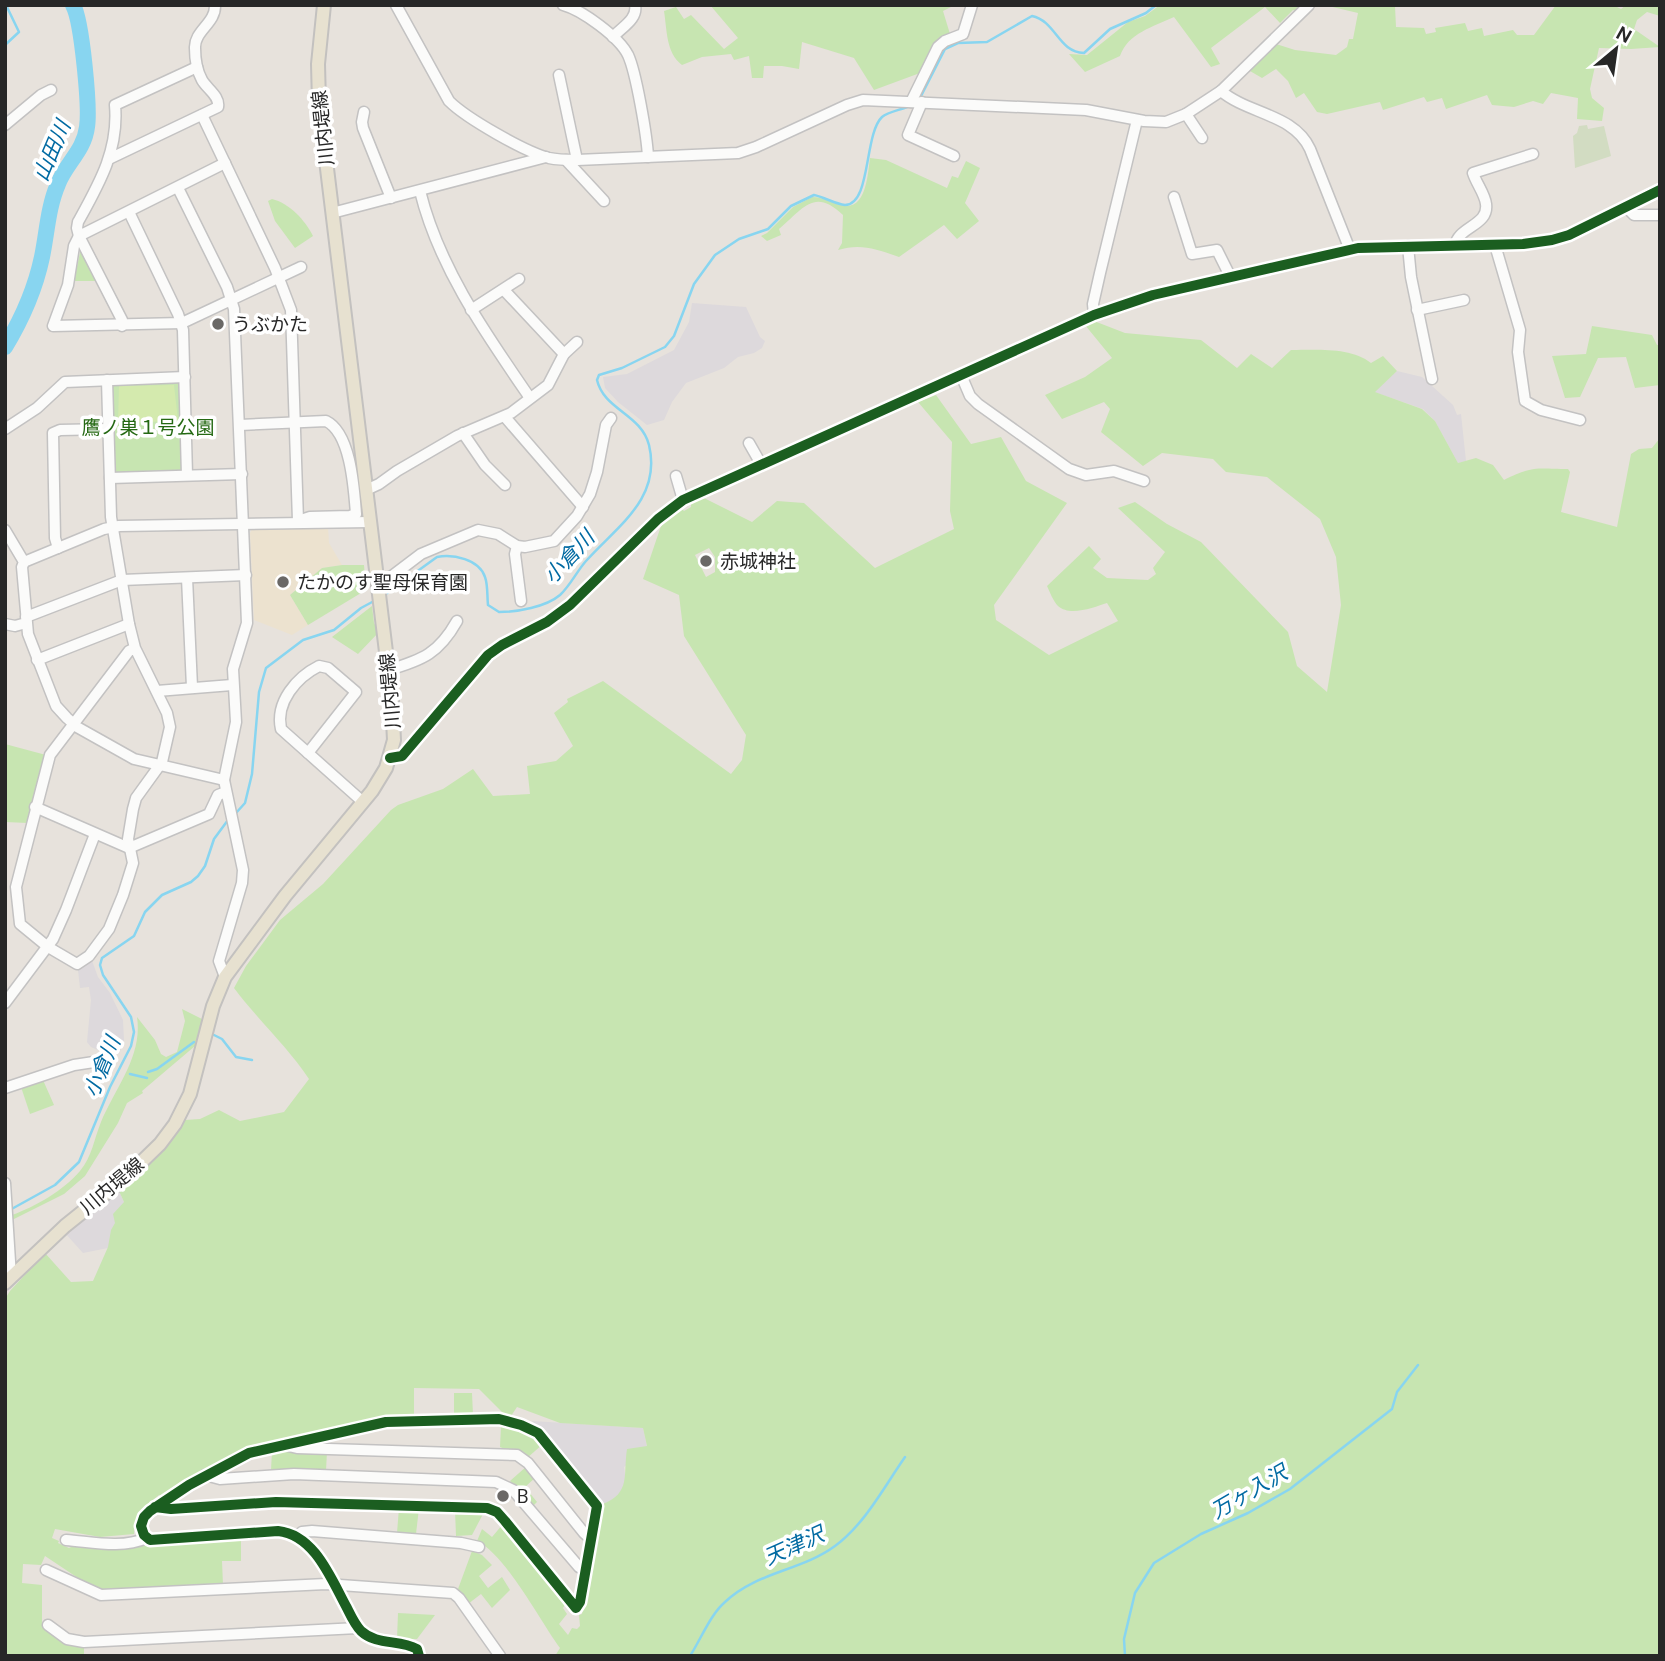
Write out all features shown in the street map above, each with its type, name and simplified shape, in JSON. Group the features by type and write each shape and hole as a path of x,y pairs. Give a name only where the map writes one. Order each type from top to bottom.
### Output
{"main road":[{"name":"川内堤線","path":"8,1280 65,1226 126,1177 160,1144 175,1124 190,1094 213,1006 225,977 285,896 363,802 382,776 390,758 395,730 318,85 324,5"}],"street":[{"path":"111,158 218,107 219,102 202,80 197,67 195,42 213,17 215,5"},
{"path":"396,5 456,108 468,117 546,157 571,160 738,153 855,102 916,102 1086,110 1137,120 1166,122 1186,114 1221,91 1309,5"},
{"path":"563,5 579,12 613,37 621,44 630,60 648,157"},
{"path":"613,37 634,17 637,12 635,5"},
{"path":"954,156 908,135 916,102 938,47 963,34 972,5"},
{"path":"122,326 116,308 79,236 78,222 111,158 116,129 115,105 197,67"},
{"path":"559,75 571,160 569,166 604,201"},
{"path":"5,125 51,90"},
{"path":"1221,91 1291,126 1302,135 1350,250"},
{"path":"365,112 363,128 391,198"},
{"path":"1186,114 1202,138"},
{"path":"202,115 280,277 292,313 298,521"},
{"path":"1094,315 1093,304 1105,248 1137,120"},
{"path":"1455,246 1460,234 1479,222 1486,208 1474,173 1533,153"},
{"path":"332,213 546,157"},
{"path":"225,163 79,236 74,246 68,285 53,326 182,323 301,267"},
{"path":"178,188 233,300 247,623 234,663 232,685 236,731 224,780 243,870 242,883 219,961 225,977"},
{"path":"390,758 403,754 488,654 547,622 570,605 666,512 683,500 1094,315 1142,298 1350,250 1533,243 1560,238 1660,190"},
{"path":"421,191 435,238 471,310 530,398"},
{"path":"1174,197 1192,254 1217,250 1231,278"},
{"path":"1626,207 1634,215 1660,215"},
{"path":"129,212 182,323 187,475"},
{"path":"1495,245 1520,330 1518,352 1525,401 1541,410 1580,420"},
{"path":"1408,246 1410,277 1432,379"},
{"path":"471,310 519,279"},
{"path":"504,290 564,354"},
{"path":"1417,310 1464,300"},
{"path":"366,490 463,433 505,417 552,379 564,354 577,342"},
{"path":"961,375 978,404 1069,469 1086,475 1114,471 1144,481"},
{"path":"5,429 37,408 63,383 185,377"},
{"path":"107,380 112,527 129,624 135,648 167,713 170,727 160,766 134,802 128,839 133,863 123,895 109,929 89,956 80,964 74,963 48,947 20,924 16,887 50,755 129,651 135,648"},
{"path":"505,417 583,507"},
{"path":"379,593 392,576 421,554 473,531 494,532 517,546 554,541 583,507 594,485 606,425 611,418"},
{"path":"240,425 326,421 335,427 349,454 356,514 310,517 298,521"},
{"path":"58,548 55,538 53,433 60,430 108,429"},
{"path":"463,433 485,465 505,485"},
{"path":"749,443 761,464"},
{"path":"110,478 242,474"},
{"path":"676,475 683,500"},
{"path":"224,780 128,757 73,724 56,706 37,660 26,620 22,567 24,562 112,527 244,522 370,522"},
{"path":"5,530 24,562"},
{"path":"517,546 515,554 521,601"},
{"path":"5,624 15,626 122,580 246,575"},
{"path":"187,578 192,687"},
{"path":"388,670 422,659 438,648 457,621"},
{"path":"37,660 129,624"},
{"path":"308,753 356,692 325,667 319,666 306,673 283,702 281,729 363,802"},
{"path":"157,691 232,685"},
{"path":"35,807 129,848 209,814 218,795 226,792"},
{"path":"5,1003 48,947 66,910 95,834"},
{"path":"5,1088 65,1068 107,1060"},
{"path":"5,1183 8,1280"},
{"path":"146,1538 142,1532 142,1521 155,1507 205,1475 249,1453 386,1422 481,1419 513,1421 538,1433 597,1506 580,1602 574,1608 505,1521 497,1512 487,1508 276,1502 171,1509 155,1507"},
{"path":"280,1444 297,1448 517,1455 528,1464 584,1533 592,1538"},
{"path":"205,1475 220,1479 304,1474 504,1484 513,1490 586,1572"},
{"path":"66,1540 97,1545 136,1542 146,1538 159,1540 278,1531 297,1536 316,1554 358,1628 378,1641 410,1645 417,1649 419,1656"},
{"path":"297,1536 306,1531 335,1532 461,1543 479,1547"},
{"path":"46,1570 101,1595 334,1584 453,1593 500,1656"},
{"path":"48,1625 68,1639 84,1642 358,1628"}],"shaded area":[{"path":"692,303 746,307 760,337 765,341 762,348 754,353 738,357 724,368 686,383 672,402 664,420 647,425 605,388 603,377 627,374 674,350 689,322"},
{"path":"1397,371 1422,377 1453,405 1457,415 1461,414 1466,461 1458,463 1435,421 1423,409 1374,392"},
{"path":"328,527 329,543 342,565 322,568 290,595 308,625 292,635 254,620 252,529"},
{"path":"91,958 98,977 110,993 123,1020 124,1040 119,1054 102,1055 87,1042 91,1000 89,987 80,988 78,970"},
{"path":"119,1191 124,1202 108,1248 83,1253 65,1233"},
{"path":"532,1421 643,1428 647,1447 624,1467 626,1481 621,1492 615,1499 603,1504"}],"green space":[{"path":"710,5 955,5 943,11 950,34 936,42 920,73 874,90 854,58 802,42 799,69 764,66 763,78 752,78 749,56 734,60 731,54 702,57 682,65 670,48 664,11 676,7 684,19 691,15 724,49 738,38"},
{"path":"1160,5 1302,5 1280,23 1265,7 1211,48 1220,64 1211,67 1174,17 1135,36 1120,56 1085,72 1069,54 1087,55 1128,22 1145,16"},
{"path":"1324,5 1391,5 1395,6 1396,27 1424,28 1426,34 1436,32 1435,28 1465,23 1468,31 1482,28 1484,36 1513,30 1517,35 1534,35 1556,5 1613,5 1621,9 1626,5 1660,5 1660,16 1647,12 1637,20 1634,29 1660,47 1599,48 1590,89 1592,98 1604,108 1602,121 1577,119 1578,98 1551,93 1543,104 1533,101 1514,107 1492,105 1487,95 1446,109 1442,98 1427,102 1424,97 1383,110 1380,102 1327,114 1317,112 1304,93 1296,98 1288,81 1276,69 1262,78 1250,71 1276,44 1295,50 1336,55 1347,47 1349,39 1353,39 1358,13"},
{"path":"1587,125 1588,129 1604,126 1611,156 1575,168 1573,136 1579,126"},
{"path":"870,158 886,160 947,188 952,176 958,178 966,161 980,168 965,203 979,221 957,239 944,225 899,257 861,247 838,250 842,243 843,215 824,203 816,202 802,208 779,229 781,235 767,241 761,236 793,207 812,197 846,206 853,205 865,187"},
{"path":"272,199 296,213 313,236 295,248 275,221 268,201"},
{"path":"81,248 99,281 74,281"},
{"path":"1094,321 1125,333 1201,340 1237,368 1251,354 1272,368 1291,350 1343,352 1354,354 1371,363 1383,356 1397,371 1375,392 1422,409 1435,421 1458,463 1476,458 1493,465 1504,480 1529,470 1568,469 1570,472 1561,512 1617,527 1631,454 1639,449 1652,448 1660,438 1660,1656 555,1656 560,1648 522,1590 499,1560 477,1541 482,1529 492,1537 503,1524 566,1603 563,1608 567,1614 559,1624 568,1635 572,1628 577,1629 580,1626 579,1615 582,1614 603,1504 612,1500 622,1489 627,1449 647,1446 643,1428 560,1423 517,1407 511,1416 504,1414 479,1389 414,1388 414,1415 376,1418 249,1448 163,1497 159,1495 141,1512 134,1534 100,1537 55,1529 52,1538 69,1548 77,1544 102,1549 241,1537 241,1561 222,1561 223,1585 100,1592 80,1583 81,1580 45,1556 41,1565 23,1564 22,1583 42,1585 42,1625 65,1643 84,1645 84,1656 5,1656 5,1299 45,1253 71,1282 93,1281 108,1247 115,1223 113,1214 124,1202 119,1191 164,1148 185,1120 200,1119 219,1110 240,1121 284,1112 309,1079 234,988 246,966 280,920 323,884 391,810 443,789 473,769 493,796 530,794 527,766 556,761 573,746 554,713 568,702 567,699 603,681 731,774 742,760 746,735 684,636 679,595 643,579 662,523 681,508 684,511 691,507 691,502 702,497 752,522 777,501 804,503 875,568 954,529 950,511 952,442 918,402 936,395 971,444 1001,437 1026,481 1067,503 994,605 996,620 1049,655 1118,621 1107,603 1082,610 1063,609 1056,604 1047,586 1089,546 1101,559 1093,568 1107,578 1148,580 1156,574 1153,568 1165,552 1118,508 1135,502 1167,524 1201,542 1288,632 1297,666 1327,692 1341,605 1336,557 1320,519 1267,477 1226,472 1213,459 1162,453 1143,466 1101,432 1110,409 1104,402 1062,419 1045,395 1085,377 1112,358 1085,325","holes":["709,548 715,557 715,572 706,577 695,555"]},
{"path":"1592,326 1652,335 1657,345 1660,345 1660,385 1635,388 1626,357 1598,358 1580,397 1565,398 1552,356 1586,354"},
{"name":"鷹ノ巣１号公園","path":"177,381 181,385 184,466 178,472 118,473 113,469 112,388 116,383"},
{"path":"174,385 178,421 118,423 119,386"},
{"path":"364,565 366,590 308,625 290,595 322,568"},
{"path":"372,606 374,623 379,632 358,654 332,637"},
{"path":"5,744 46,755 28,823 5,822"},
{"path":"182,1009 202,1019 195,1046 142,1091 143,1093 127,1103 118,1123 85,1176 64,1194 12,1220 12,1215 58,1191 84,1166 101,1122 132,1058 138,1031 137,1017 155,1040 161,1054 166,1057 177,1052 185,1021"},
{"path":"43,1080 54,1105 30,1114 21,1087"},
{"path":"454,1393 472,1393 473,1415 454,1414"},
{"path":"505,1424 533,1433 543,1444 527,1458 500,1447 501,1426"},
{"path":"272,1451 327,1451 326,1471 271,1470"},
{"path":"527,1466 536,1477 525,1487 537,1502 533,1506 510,1481"},
{"path":"399,1508 419,1508 416,1534 397,1533"},
{"path":"455,1510 480,1511 483,1514 472,1535 456,1536"},
{"path":"472,1551 482,1555 492,1565 479,1576 488,1588 502,1577 510,1590 492,1608 481,1594 468,1604 458,1589"},
{"path":"398,1613 435,1615 417,1639 397,1639"}],"waterway":[{"path":"5,45 19,32 6,5"},
{"name":"山田川","path":"5,347 36,281 55,193 61,177 79,150 87,127 84,65 73,5"},
{"name":"小倉川","path":"920,98 945,49 958,43 987,42 1032,16 1047,24 1068,48 1084,53 1110,29 1146,13 1156,5"},
{"name":"小倉川","path":"383,596 437,557 443,556 465,559 477,566 486,580 488,605 499,612 531,608 560,595 586,561 634,510 649,481 651,464 645,435 607,398 597,380 599,375 622,368 665,347 674,336 694,284 715,255 739,239 768,229 791,206 814,195 845,205 853,202 863,182 876,126 885,115 907,107"},
{"name":"小倉川","path":"236,813 245,803 252,774 259,692 266,668 303,640 334,630 374,601"},
{"name":"小倉川","path":"8,1211 55,1185 79,1162 110,1087 131,1046 134,1032 131,1017 103,975 100,965 102,958 134,936 145,912 162,895 198,876 205,866 214,839 228,820"},
{"path":"214,1035 222,1039 236,1057 252,1060"},
{"path":"148,1072 157,1069 194,1042"},
{"path":"130,1074 147,1078"},
{"name":"万ヶ入沢","path":"1125,1656 1124,1639 1135,1593 1154,1563 1201,1534 1248,1513 1290,1489 1392,1409 1397,1392 1418,1365"},
{"name":"天津沢","path":"690,1656 715,1614 737,1592 822,1554 846,1537 873,1504 905,1457"}],"cycle path":[{"path":"390,758 402,756 488,655 547,622 570,605 658,519 683,500 1094,315 1153,295 1358,248 1523,244 1552,240 1569,235 1660,190"},
{"path":"155,1507 171,1509 276,1502 487,1508 497,1512 576,1608 580,1602 597,1506 538,1433 499,1419 386,1422 249,1453 189,1485 150,1511 144,1517 141,1526 144,1535 150,1540 278,1531 291,1534 312,1549 320,1560 361,1631 374,1639 417,1649 419,1656"}],"place":[{"name":"うぶかた","path":"218,324"},
{"name":"赤城神社","path":"706,561"},
{"name":"たかのす聖母保育園","path":"283,582"},
{"name":"B","path":"503,1496"}]}
